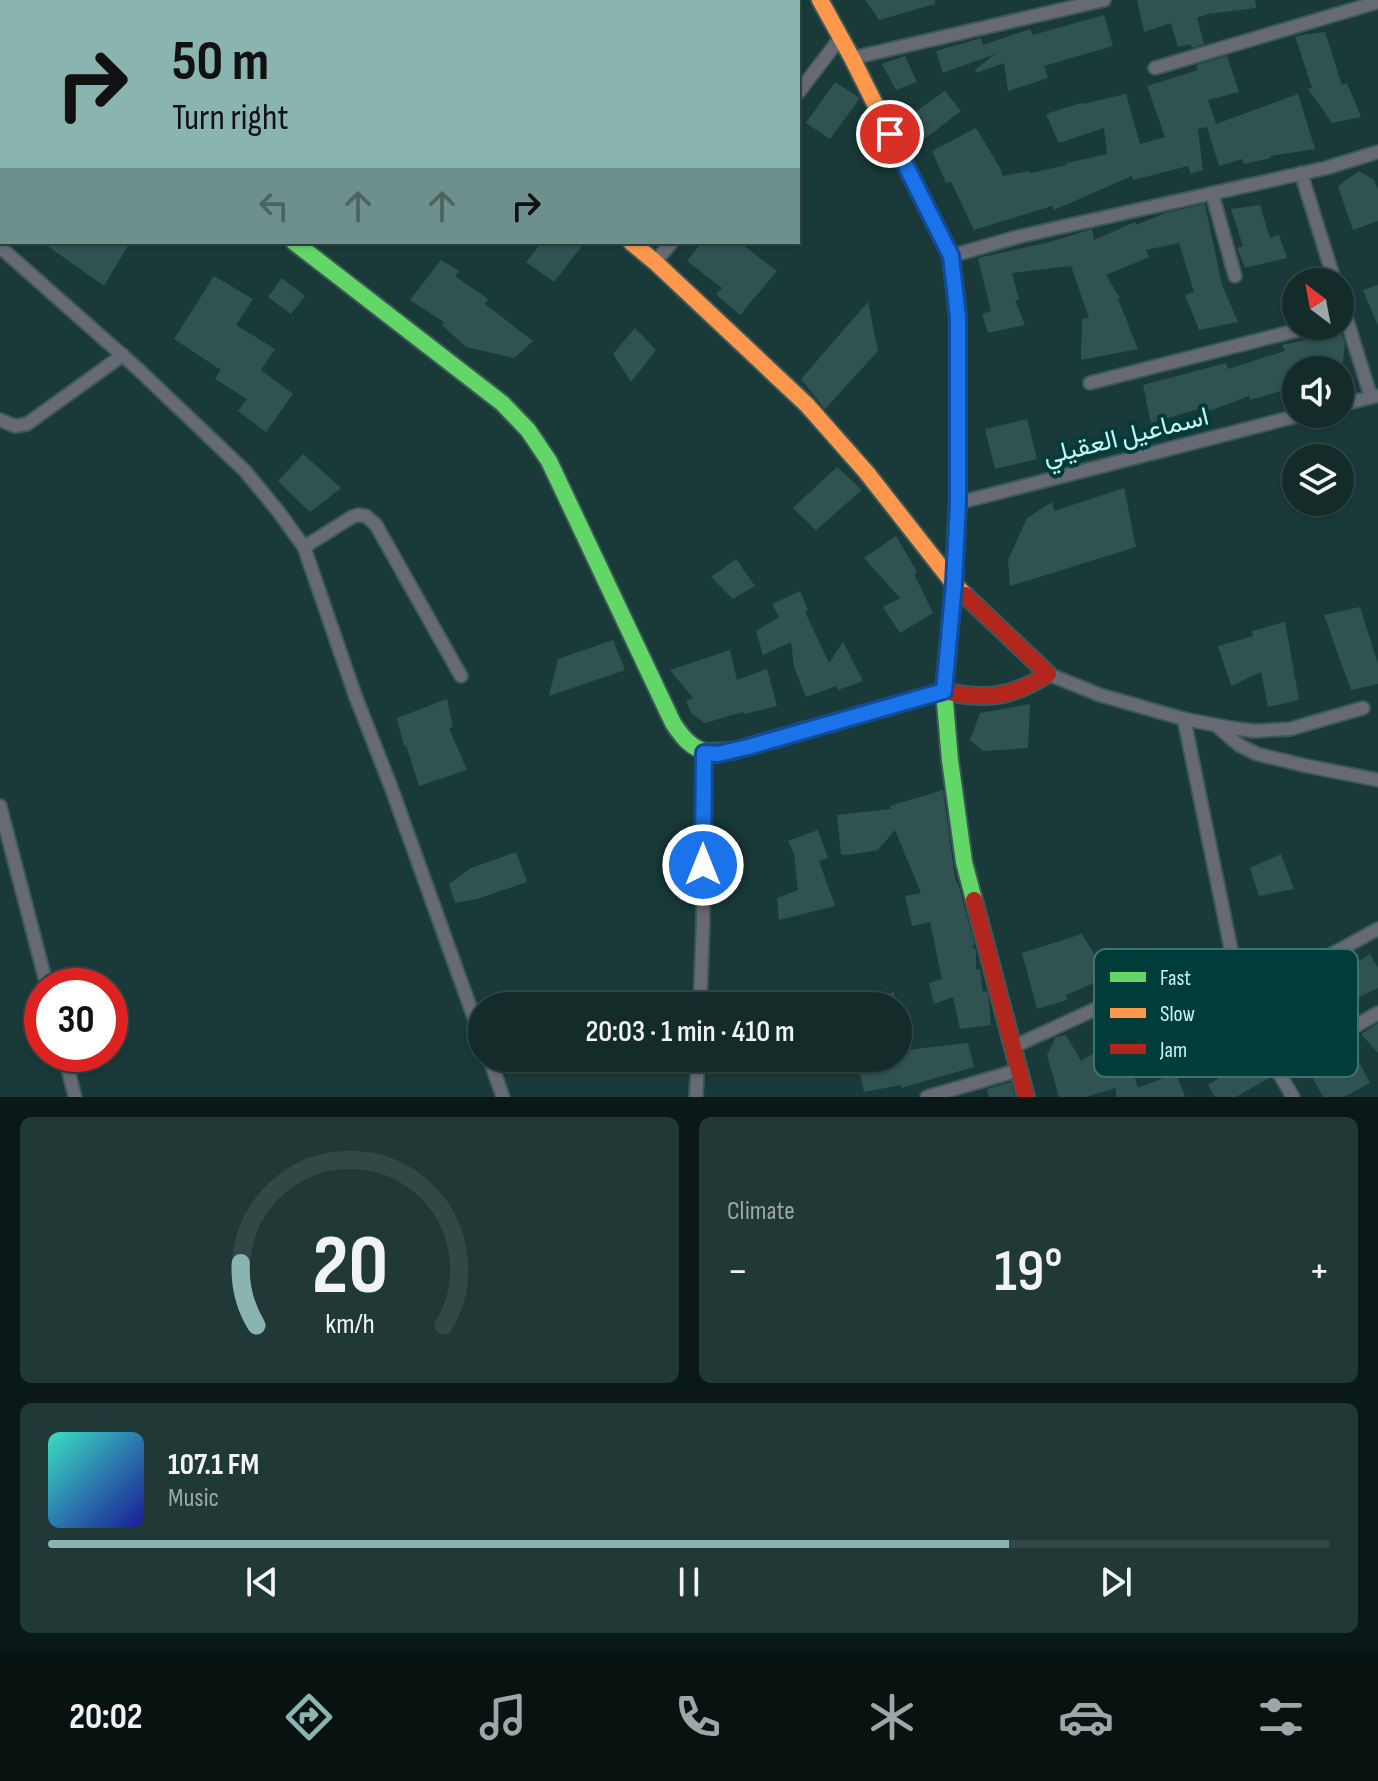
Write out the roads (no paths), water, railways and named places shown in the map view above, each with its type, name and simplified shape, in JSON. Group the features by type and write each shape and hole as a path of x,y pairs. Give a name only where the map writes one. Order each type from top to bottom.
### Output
{"street":[{"path":"820,0 951,256 958,317 958,503 944,691 950,760 964,862 1026,1097"},
{"path":"852,58 1104,0"},
{"path":"1155,68 1378,2"},
{"path":"800,90 841,37"},
{"path":"951,256 1021,236 1326,168 1378,152"},
{"path":"1301,173 1331,268"},
{"path":"1212,193 1235,276"},
{"path":"297,244 520,420 549,461 660,698 680,734 704,753 718,754 748,747 944,691 969,697 1005,695 1048,674"},
{"path":"633,244 807,405 867,473 954,584 1048,674 1100,695 1184,719 1254,731 1290,729 1363,708"},
{"path":"655,262 670,244"},
{"path":"0,247 123,355 245,471 304,547 468,1001"},
{"path":"1090,383 1282,334"},
{"path":"1351,340 1374,396 1354,401"},
{"path":"0,420 15,426 27,424 123,355"},
{"name":"اسماعيل العقيلي","path":"958,503 1282,420"},
{"path":"304,547 352,517 370,518 461,676"},
{"path":"1184,719 1231,949"},
{"path":"1216,726 1239,745 1257,754 1378,780"},
{"path":"700,992 704,753"},
{"path":"0,806 42,968"},
{"path":"1341,949 1378,929"},
{"path":"1013,1047 1094,1010"},
{"path":"1358,1024 1378,1013"},
{"path":"927,1097 1019,1070"},
{"path":"69,1072 75,1097"},
{"path":"494,1072 503,1097"},
{"path":"696,1097 697,1072"},
{"path":"1281,1077 1293,1097"}]}
